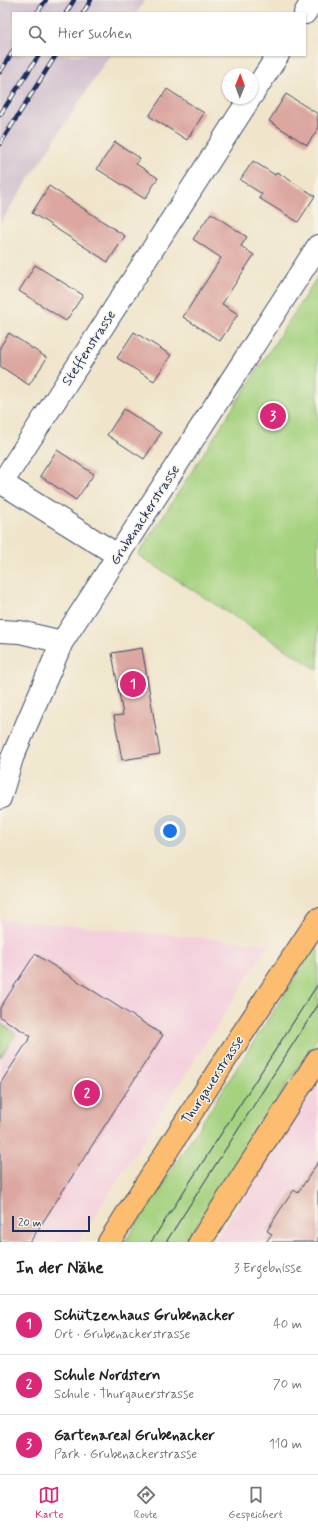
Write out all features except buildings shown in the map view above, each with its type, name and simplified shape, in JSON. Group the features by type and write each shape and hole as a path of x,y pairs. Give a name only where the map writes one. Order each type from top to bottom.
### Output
{"main road":[{"name":"Thurgauerstrasse","path":"109,1242 318,919"},
{"path":"200,1242 318,1059"}],"street":[{"path":"306,12 313,0"},
{"path":"258,86 277,56"},
{"name":"Steffenstrasse","path":"118,556 2,483 246,104"},
{"name":"Grubenackerstrasse","path":"0,798 12,758 62,642 318,246"},
{"path":"0,631 20,632 62,642"}],"shaded area":[{"path":"0,0 145,0 138,12 12,12 12,56 109,56 0,223"},
{"path":"0,919 269,944 78,1242 0,1242"},
{"path":"318,1083 318,1242 213,1242"}],"green space":[{"path":"318,276 318,670 138,555"},
{"path":"318,942 318,1037 186,1242 125,1242"},
{"path":"0,1023 16,1034 0,1058"}],"tram line":[{"path":"151,1242 318,984"},
{"path":"166,1242 318,1005"}],"railway":[{"path":"38,12 46,0"},
{"path":"67,12 74,0"},
{"path":"84,12 91,0"},
{"path":"0,72 12,53"},
{"path":"0,115 38,56"},
{"path":"0,144 55,56"}],"place":[{"name":"Gartenareal Grubenacker","path":"273,416"},
{"name":"Schützenhaus Grubenacker","path":"133,684"},
{"name":"Schule Nordstern","path":"87,1093"}]}
